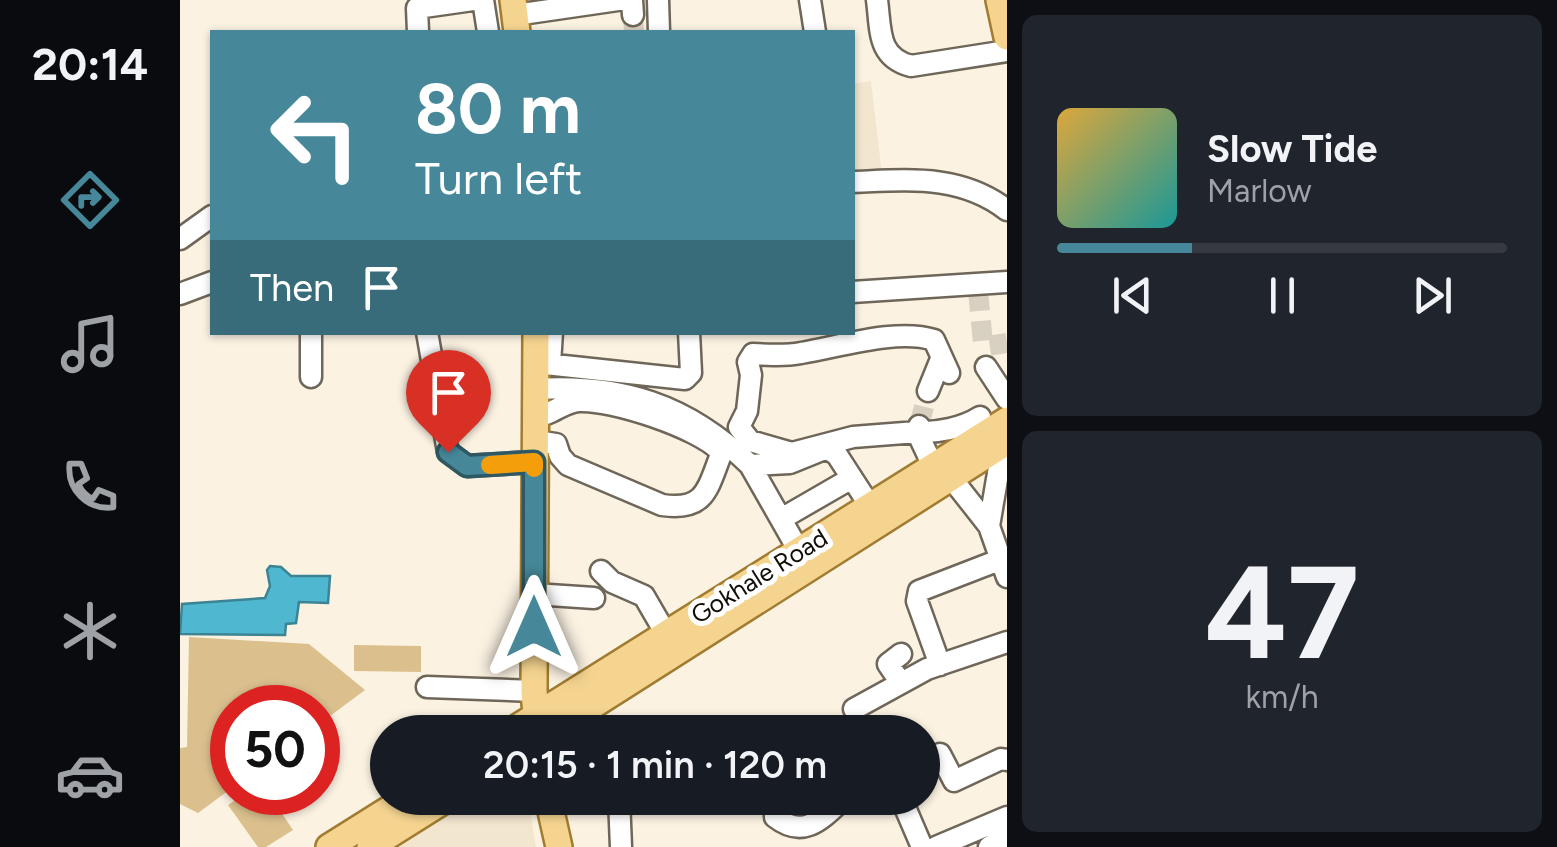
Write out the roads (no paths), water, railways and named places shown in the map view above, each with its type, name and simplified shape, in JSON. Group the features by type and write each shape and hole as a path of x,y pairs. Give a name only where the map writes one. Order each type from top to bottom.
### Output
{"main road":[{"path":"999,0 1007,37"},
{"path":"536,335 541,435 534,594 539,715"},
{"name":"Gokhale Road","path":"544,715 1006,435"},
{"name":"Gokhale Road","path":"544,715 870,506 943,473"},
{"path":"329,847 381,815"},
{"path":"370,847 421,815"},
{"path":"552,815 559,847"}],"street":[{"path":"411,18 416,8 472,0"},
{"path":"483,0 488,30"},
{"path":"515,13 549,0"},
{"path":"658,0 659,30"},
{"path":"810,0 815,30"},
{"path":"877,0 885,50 896,62 911,66 1007,51"},
{"path":"515,13 628,5"},
{"path":"855,182 934,180 971,188 1007,210"},
{"path":"180,240 210,218"},
{"path":"855,292 978,288 1007,282"},
{"path":"180,294 210,283"},
{"path":"311,335 311,377"},
{"path":"428,335 448,452 467,466 541,435 578,401 628,408 704,439 720,451 720,457 705,495 689,505 662,505 568,465 562,461 556,444 541,435"},
{"path":"540,372 551,335"},
{"path":"540,372 685,380 691,373 690,335"},
{"path":"928,391 945,366 934,340 920,336 840,344 801,354 753,354 749,357 750,394 740,427 750,441 792,453 853,437 966,424 980,417"},
{"path":"986,367 1007,399"},
{"path":"540,372 573,386 607,390 666,406 702,425 750,465 799,550"},
{"path":"918,429 943,473 989,526 1005,564 919,591 918,600 940,665"},
{"path":"989,526 1006,435"},
{"path":"750,465 790,463 828,448 870,506"},
{"path":"781,519 852,478"},
{"path":"601,572 612,582 644,596 666,634"},
{"path":"534,594 594,598"},
{"path":"854,708 940,665 1007,642"},
{"path":"900,683 888,664 901,654"},
{"path":"427,686 528,715"},
{"path":"940,754 954,780 1001,759 1007,760"},
{"path":"620,815 621,847"},
{"path":"776,815 788,827 796,828 825,815"},
{"path":"908,815 922,847"},
{"path":"936,847 1007,817"},
{"path":"989,847 1007,836"}],"water":[{"path":"270,566 281,567 291,576 330,576 328,603 299,602 296,623 286,624 285,635 180,634 182,604 265,598 270,586"}],"tunnel":[{"path":"633,15 634,30"},
{"path":"978,291 983,343 1007,343"},
{"path":"919,426 928,391"}]}
